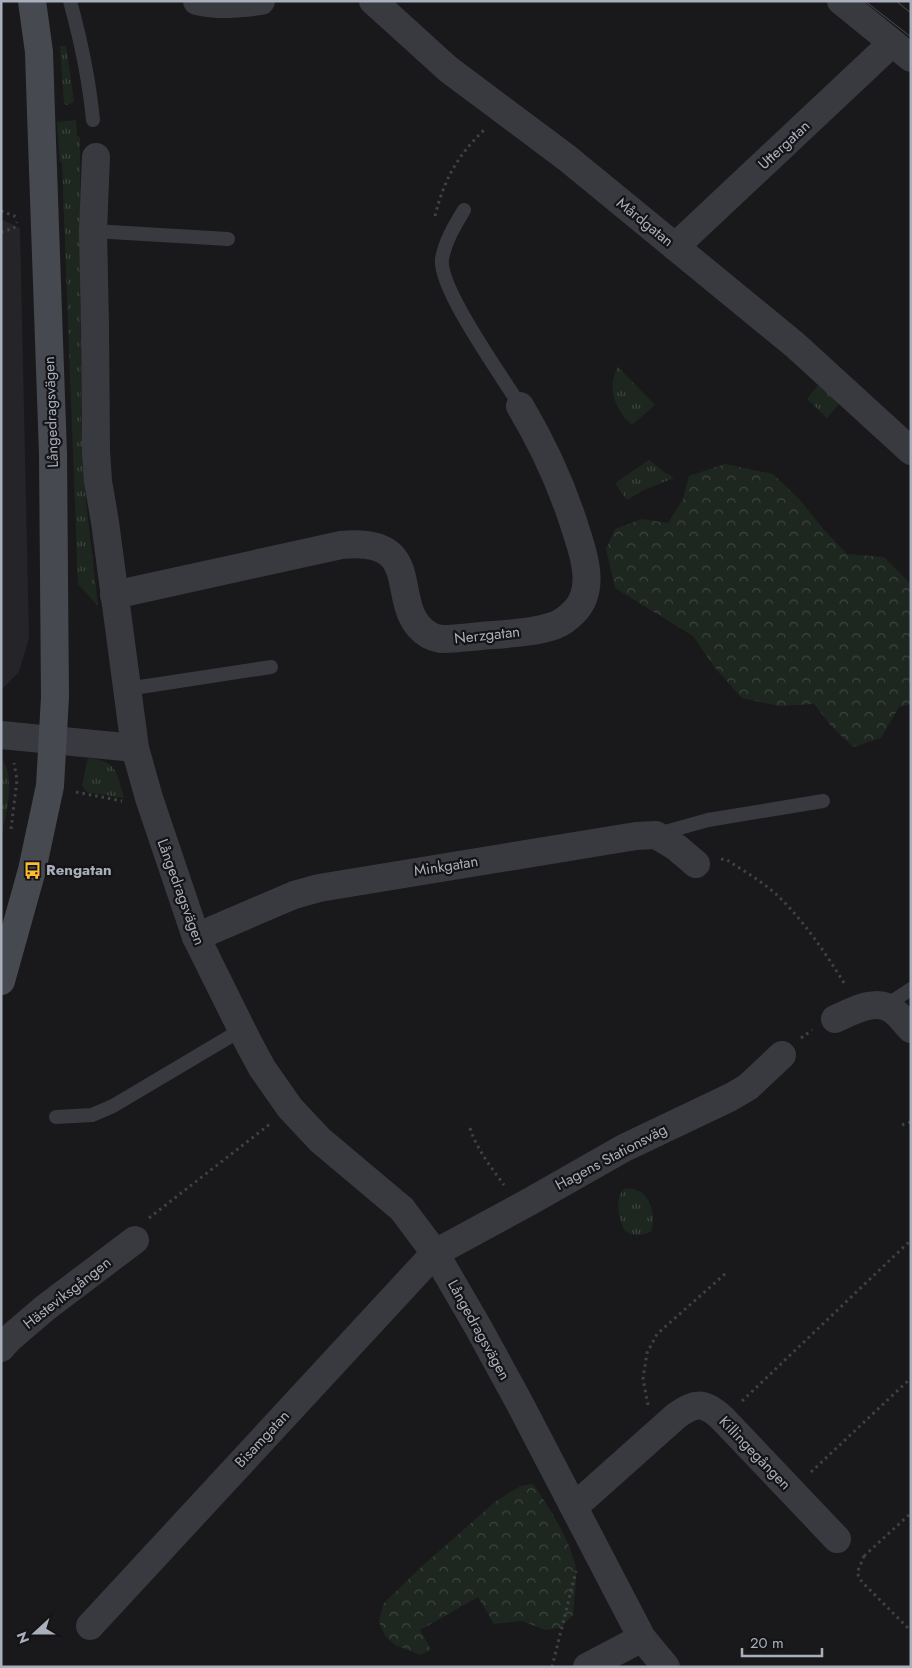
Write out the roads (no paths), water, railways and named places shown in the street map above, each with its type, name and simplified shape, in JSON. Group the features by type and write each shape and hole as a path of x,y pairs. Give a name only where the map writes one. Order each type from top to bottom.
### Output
{"street":[{"name":"Långedragsvägen","path":"1,982 32,870 44,818 50,786 53,741 55,660 52,454 39,52 32,1"},
{"path":"197,1 230,5 261,1"},
{"name":"Mårdgatan","path":"373,1 448,69 567,158 795,345 911,451"},
{"path":"841,1 902,50"},
{"name":"Uttergatan","path":"675,247 902,50"},
{"name":"Långedragsvägen","path":"96,157 93,231 98,482 135,748 149,798 196,937 241,1030 262,1068 290,1108 320,1140 402,1209 435,1252 478,1326 642,1638 666,1667"},
{"name":"Nerzgatan","path":"114,595 341,545 361,543 384,550 394,558 400,569 411,614 429,635 441,639 520,632 561,623 578,608 582,600 586,590 586,568 574,522 559,480 546,451 520,406"},
{"path":"5,736 135,748"},
{"path":"656,835 676,847 696,864"},
{"name":"Minkgatan","path":"196,937 294,895 319,888 608,840 656,835"},
{"path":"835,1019 872,1007 892,1010 911,1029"},
{"name":"Hagens Stationsväg","path":"435,1252 624,1148 731,1097 748,1087 782,1055"},
{"name":"Hästeviksgången","path":"1,1348 45,1308 135,1240"},
{"name":"Bisamgatan","path":"90,1626 435,1252"},
{"name":"Killingegången","path":"574,1507 662,1427 685,1408 694,1404 712,1409 723,1418 837,1539"},
{"path":"587,1667 642,1638"}],"lane":[{"path":"70,1 82,47 94,120"},
{"path":"464,210 449,235 442,259 443,273 466,321 520,406"},
{"path":"93,231 228,239"},
{"path":"127,689 271,667"},
{"path":"656,835 708,820 823,801"},
{"path":"872,1007 911,989"},
{"path":"56,1117 92,1115 113,1106 241,1030"}],"tram line":[{"path":"865,1 911,37"},
{"path":"896,1 911,13"}],"place":[{"name":"Rengatan","path":"32,870"}]}
